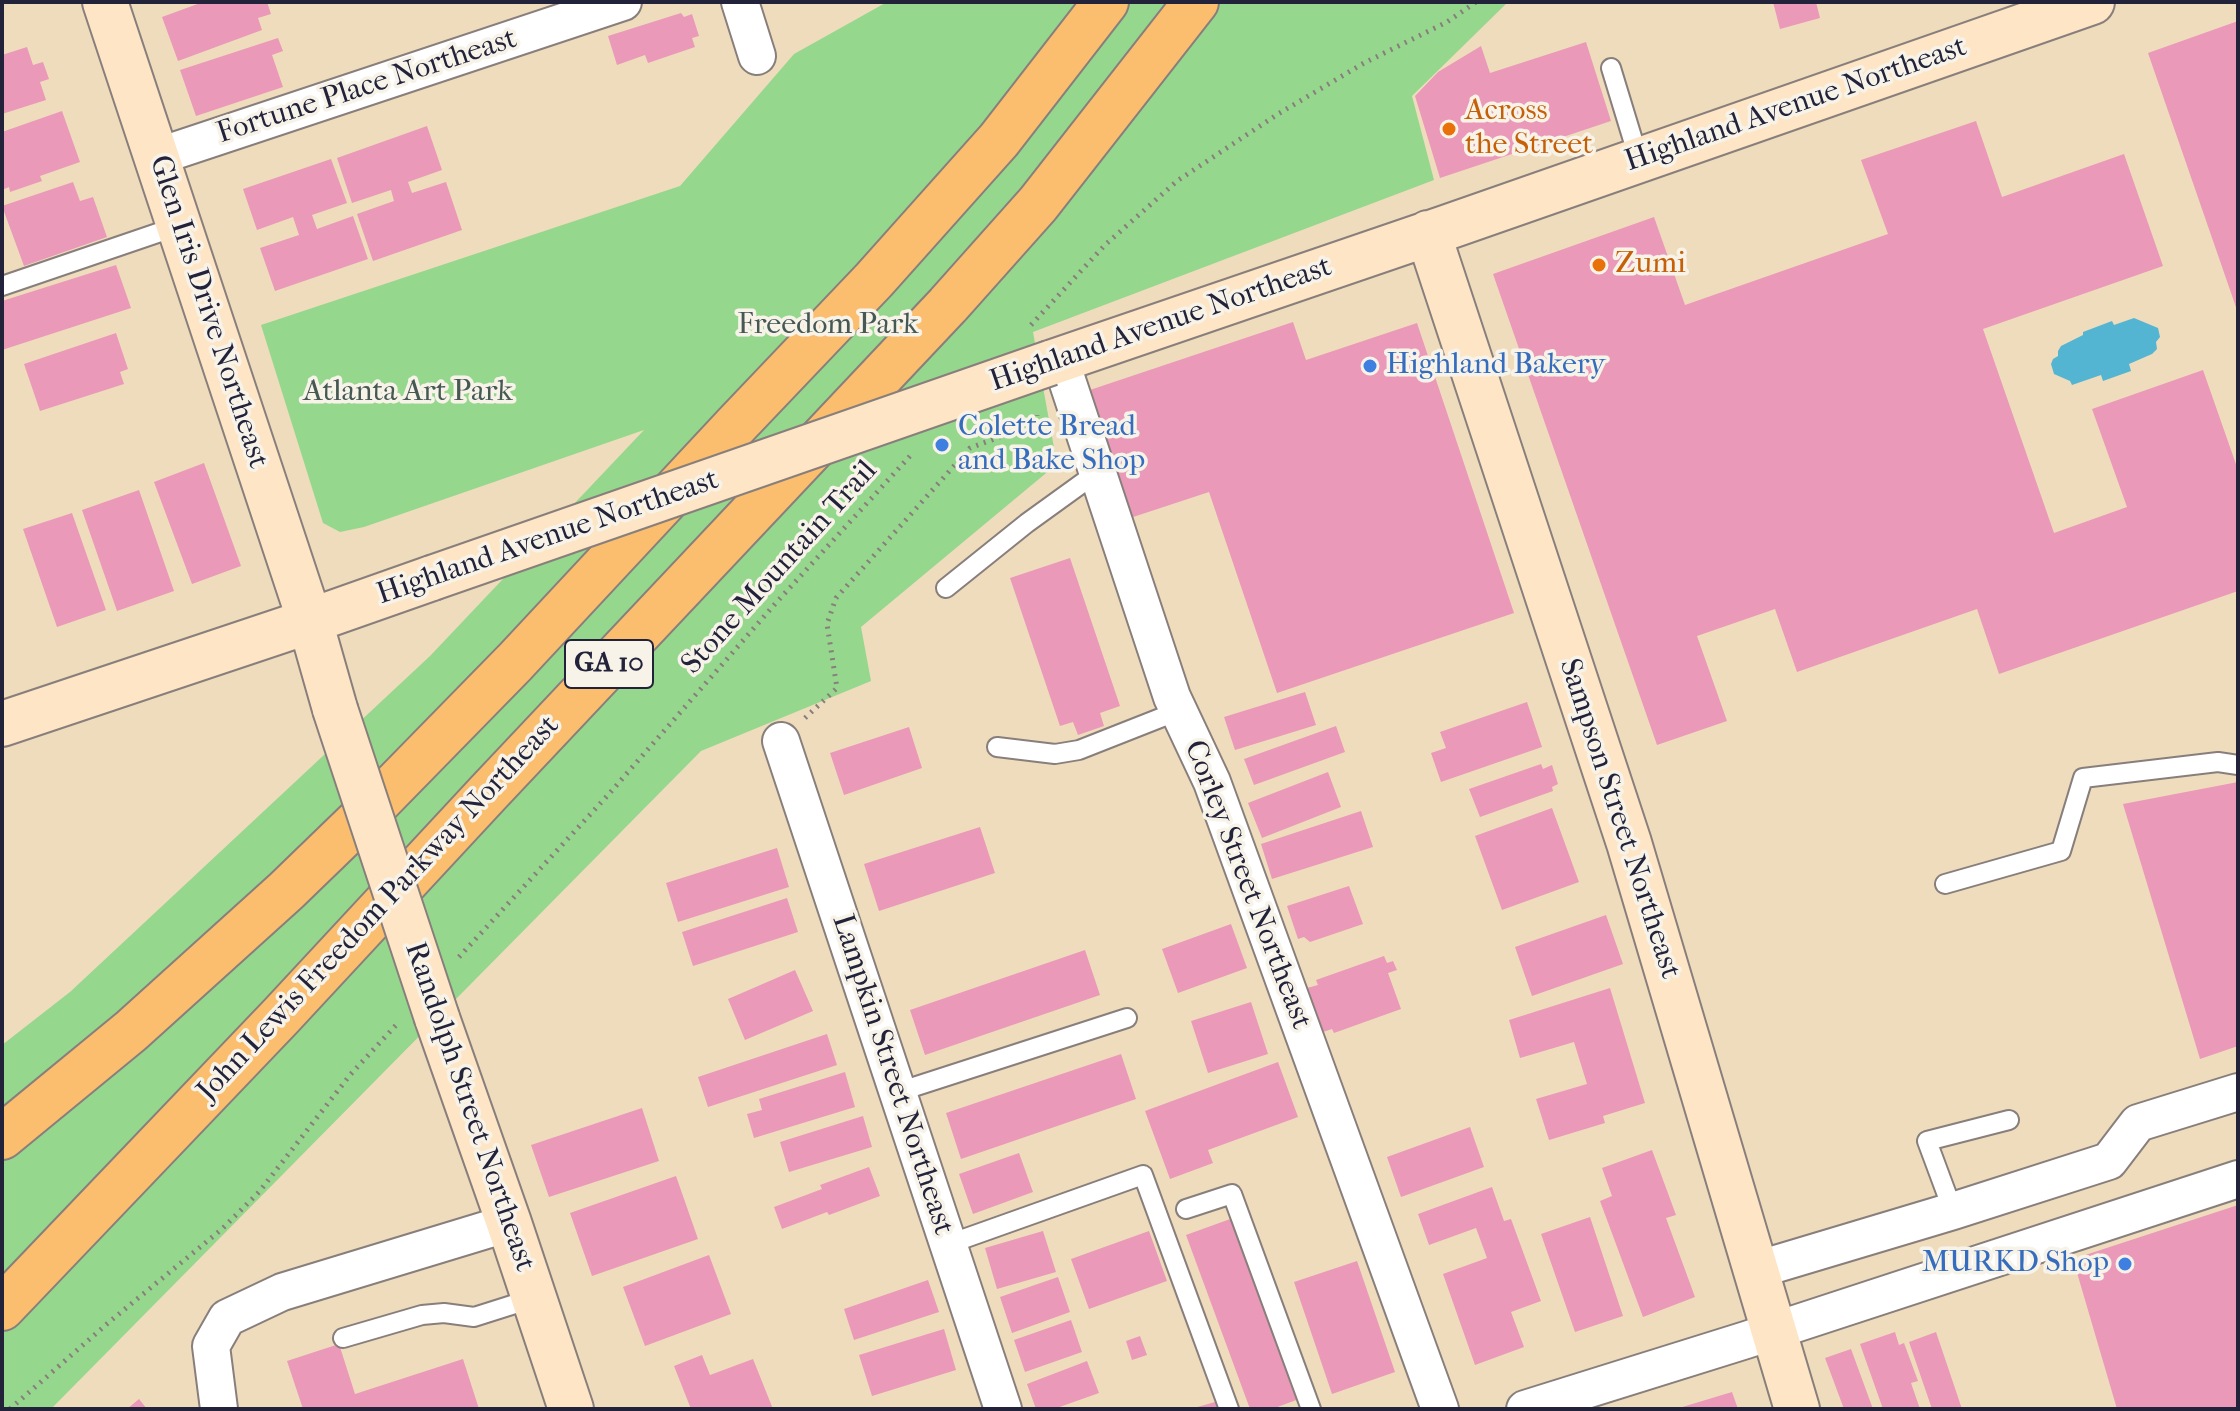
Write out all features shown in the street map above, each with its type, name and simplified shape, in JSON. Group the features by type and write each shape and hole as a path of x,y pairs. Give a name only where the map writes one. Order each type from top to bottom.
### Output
{"highway":[{"name":"GA 10","path":"2,1137 131,1031 286,891 515,662 874,280 999,140 1106,2"},
{"name":"John Lewis Freedom Parkway Northeast","path":"2,1308 948,305 1038,204 1196,2"}],"street":[{"name":"Glen Iris Drive Northeast","path":"105,2 310,621"},
{"name":"Fortune Place Northeast","path":"156,157 502,53 623,2"},
{"path":"740,2 757,56"},
{"name":"Highland Avenue Northeast","path":"2,724 432,578 1045,351 1428,233 2092,2"},
{"name":"Sampson Street Northeast","path":"1428,233 1629,843 1797,1409"},
{"name":"Corley Street Northeast","path":"1045,351 1099,471 1167,682 1212,782 1440,1409"},
{"name":"Randolph Street Northeast","path":"310,621 420,1017 509,1223 571,1409"},
{"name":"Lampkin Street Northeast","path":"781,741 1003,1409"},
{"path":"1756,1270 2109,1161 2138,1123 2238,1092"},
{"path":"1525,1409 2238,1179"},
{"path":"219,1409 211,1346 227,1318 282,1292 509,1223"}],"lane":[{"path":"1611,68 1639,160"},
{"path":"2,286 178,226"},
{"path":"946,588 1027,523 1099,471"},
{"path":"997,747 1055,754 1079,750 1178,711"},
{"path":"1945,884 2061,851 2083,778 2182,765 2218,762 2238,765"},
{"path":"898,1092 1127,1018"},
{"path":"1953,1211 1927,1141 2009,1120"},
{"path":"949,1244 1143,1175 1229,1409"},
{"path":"1186,1209 1232,1194 1311,1409"},
{"path":"343,1338 422,1315 444,1313 474,1317 534,1298"}],"path":[{"path":"1045,351 1105,245 1177,181 1278,114 1364,63 1447,22 1476,2"},
{"path":"781,741 837,688 827,624 836,598 970,448 1037,423 1038,411"},
{"name":"Stone Mountain Trail","path":"457,959 911,456"},
{"path":"10,1409 222,1229 259,1192 350,1075 420,1017"}],"green space":[{"name":"Freedom Park","path":"887,2 1508,2 1412,96 1434,180 1033,332 1057,464 861,627 871,681 701,751 51,1409 2,1409 2,1045 70,992 430,656 644,430 364,527 340,532 323,523 261,325 680,186 794,54"}],"water":[{"path":"2134,318 2158,328 2160,337 2152,354 2129,364 2131,371 2103,381 2101,375 2072,385 2054,374 2051,364 2061,346 2083,335 2083,332 2112,321 2114,325"}],"building":[{"path":"203,2 267,2 271,14 258,18 262,30 178,61 162,17"},
{"path":"1773,2 1816,2 1820,18 1780,29"},
{"path":"681,13 684,17 692,14 699,36 692,38 695,47 648,63 645,55 617,65 608,36"},
{"path":"2238,21 2238,313 2148,53"},
{"path":"278,38 283,51 272,55 283,87 196,116 180,70"},
{"path":"1586,42 1611,121 1440,178 1415,96 1438,72 1481,46 1490,73"},
{"path":"27,47 33,65 43,62 49,79 40,82 46,100 2,114 2,55"},
{"path":"62,111 80,162 40,176 42,181 10,192 9,187 2,190 2,132"},
{"path":"1976,121 2002,197 2124,154 2163,266 1983,329 2054,533 2127,507 2092,409 2203,370 2238,470 2238,591 1999,674 1977,609 1797,672 1775,609 1697,636 1727,721 1657,745 1493,274 1654,217 1685,305 1888,234 1861,160"},
{"path":"427,126 442,170 408,182 412,193 446,182 462,230 373,261 357,214 394,201 391,190 352,203 337,158"},
{"path":"331,159 347,203 312,215 317,229 353,216 368,259 275,291 260,248 299,235 293,217 257,230 243,189"},
{"path":"73,182 80,201 93,197 107,237 24,266 2,206"},
{"path":"116,265 131,308 2,350 2,301"},
{"path":"1293,322 1306,360 1417,323 1514,613 1277,693 1209,492 1124,520 1081,393"},
{"path":"116,333 128,369 120,372 124,384 40,411 24,364"},
{"path":"204,463 241,566 192,584 154,482"},
{"path":"139,490 174,591 117,611 82,510"},
{"path":"72,513 106,610 57,627 23,529"},
{"path":"1070,558 1120,706 1100,713 1104,726 1078,735 1073,722 1060,726 1010,578"},
{"path":"1305,692 1316,725 1235,750 1224,717"},
{"path":"1527,702 1542,747 1441,782 1431,753 1446,748 1440,732"},
{"path":"1336,726 1345,752 1254,785 1244,759"},
{"path":"909,727 922,768 844,795 830,753"},
{"path":"1541,764 1543,769 1552,765 1558,784 1552,787 1553,791 1480,817 1469,789"},
{"path":"1328,772 1341,807 1262,838 1248,803"},
{"path":"2238,782 2238,1046 2200,1059 2123,804"},
{"path":"1552,808 1579,882 1502,910 1475,836"},
{"path":"1361,811 1373,847 1272,879 1261,844"},
{"path":"980,827 995,873 879,911 864,864"},
{"path":"777,848 789,887 678,922 666,883"},
{"path":"1349,886 1363,924 1310,942 1304,937 1298,939 1287,906"},
{"path":"787,898 798,932 693,966 682,932"},
{"path":"1606,915 1623,964 1532,996 1515,947"},
{"path":"1231,924 1247,968 1178,993 1162,949"},
{"path":"1085,950 1100,995 925,1055 910,1010"},
{"path":"1384,956 1387,963 1393,961 1397,970 1388,973 1401,1009 1334,1033 1332,1029 1323,1032 1307,988 1318,985 1316,980"},
{"path":"795,970 813,1011 745,1040 728,999"},
{"path":"1610,988 1645,1103 1603,1116 1605,1123 1549,1140 1536,1099 1587,1084 1574,1042 1520,1058 1509,1020"},
{"path":"1251,1002 1268,1054 1208,1073 1191,1021"},
{"path":"827,1034 837,1065 708,1107 698,1077"},
{"path":"1121,1054 1136,1099 961,1159 946,1113"},
{"path":"1278,1062 1298,1117 1208,1150 1213,1163 1170,1179 1145,1111"},
{"path":"845,1072 855,1107 754,1138 747,1114 762,1110 759,1099"},
{"path":"642,1108 659,1161 549,1197 531,1145"},
{"path":"863,1116 872,1147 789,1172 780,1142"},
{"path":"1470,1127 1484,1167 1401,1197 1387,1157"},
{"path":"1652,1150 1676,1215 1666,1218 1695,1297 1643,1317 1600,1201 1612,1196 1602,1168"},
{"path":"1019,1153 1033,1192 973,1214 959,1174"},
{"path":"869,1167 880,1196 782,1229 774,1207 822,1189 820,1185"},
{"path":"676,1176 698,1239 592,1276 570,1213"},
{"path":"1492,1187 1504,1221 1511,1219 1541,1301 1511,1312 1524,1347 1475,1365 1443,1274 1487,1258 1476,1228 1429,1245 1418,1214"},
{"path":"2238,1205 2238,1409 2117,1409 2073,1259"},
{"path":"1590,1217 1623,1316 1575,1332 1541,1234"},
{"path":"1233,1218 1299,1399 1272,1409 1250,1409 1186,1235"},
{"path":"1043,1231 1056,1272 997,1289 985,1248"},
{"path":"1149,1231 1167,1281 1089,1309 1071,1259"},
{"path":"709,1255 731,1314 645,1346 623,1287"},
{"path":"1357,1261 1395,1372 1332,1394 1294,1282"},
{"path":"1058,1277 1070,1312 1012,1333 1000,1297"},
{"path":"928,1280 939,1312 854,1340 844,1309"},
{"path":"1071,1320 1082,1352 1025,1372 1014,1340"},
{"path":"944,1329 956,1370 872,1396 859,1355"},
{"path":"1895,1332 1899,1345 1904,1343 1918,1381 1911,1383 1920,1409 1883,1409 1860,1344"},
{"path":"1936,1332 1962,1409 1932,1409 1909,1342"},
{"path":"1140,1336 1147,1355 1132,1360 1126,1341"},
{"path":"339,1344 355,1394 463,1359 479,1409 303,1409 287,1361"},
{"path":"1851,1349 1873,1409 1844,1409 1825,1358"},
{"path":"702,1355 710,1375 753,1359 773,1409 691,1409 674,1366"},
{"path":"1087,1361 1099,1393 1054,1409 1036,1409 1027,1384"},
{"path":"1732,1392 1738,1409 1679,1408"},
{"path":"139,1399 147,1409 127,1409"},
{"path":"1222,1400 1225,1409 1194,1408"}],"place":[{"name":"Across the Street","path":"1449,129"},
{"name":"Zumi","path":"1599,265"},
{"name":"Highland Bakery","path":"1370,366"},
{"name":"Colette Bread and Bake Shop","path":"942,445"},
{"name":"MURKD Shop","path":"2125,1264"}],"park label":[{"name":"Atlanta Art Park","path":"408,393"}]}
